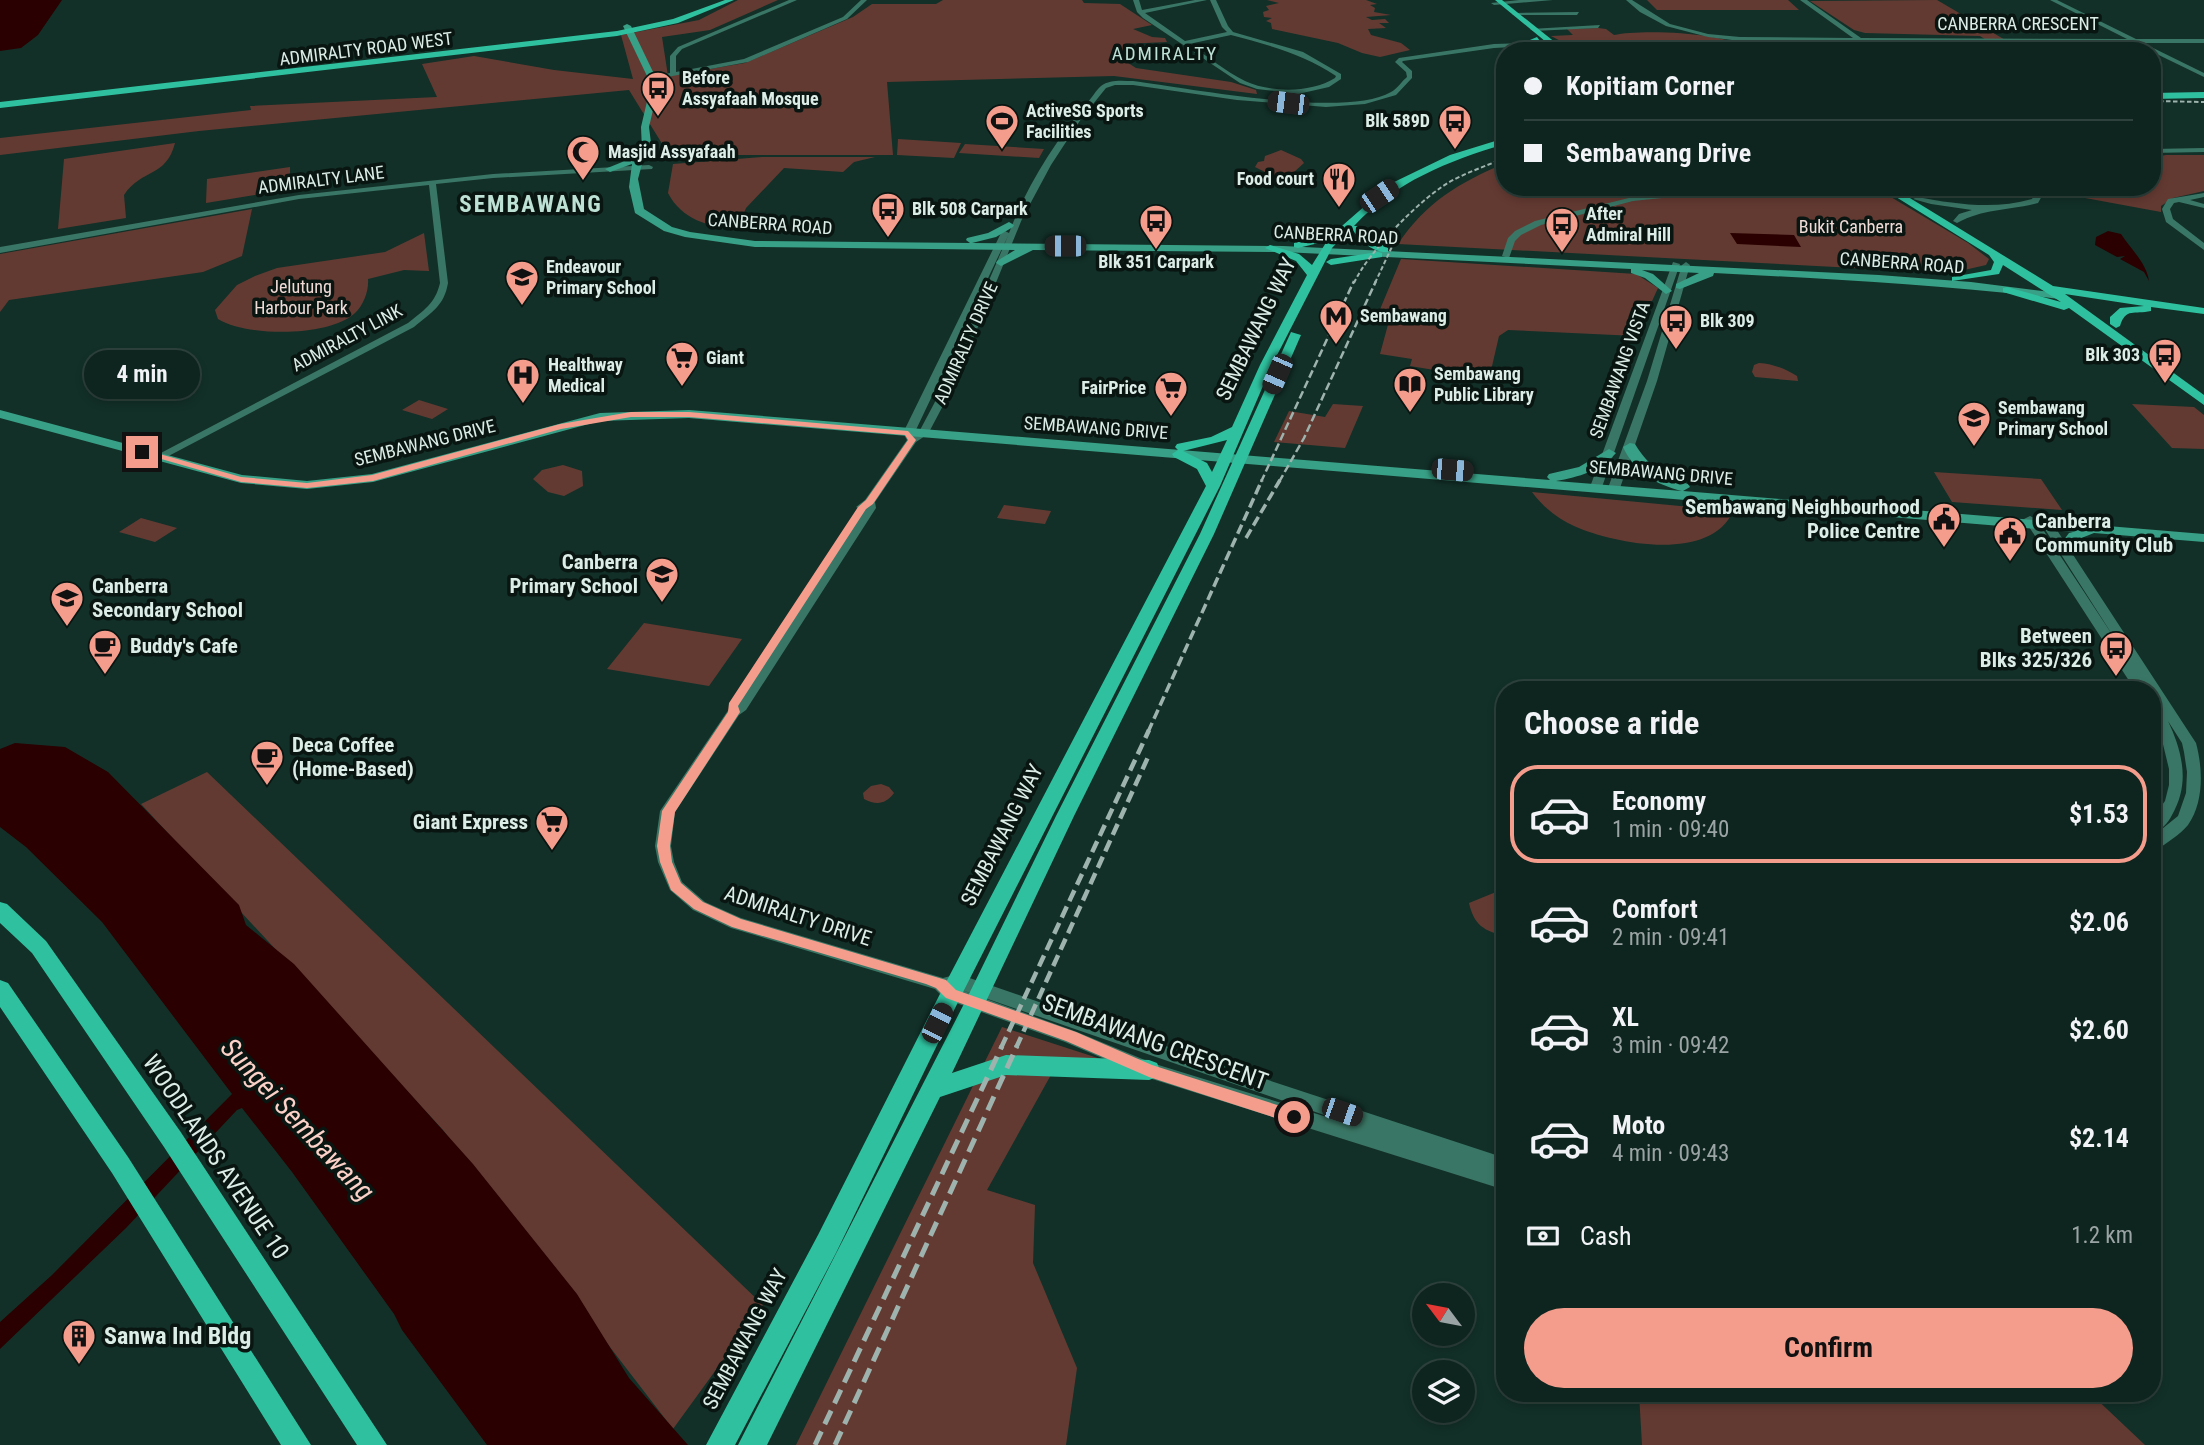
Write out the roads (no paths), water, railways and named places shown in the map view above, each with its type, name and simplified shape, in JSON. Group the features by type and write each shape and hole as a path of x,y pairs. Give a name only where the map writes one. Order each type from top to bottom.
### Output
{"main road":[{"name":"ADMIRALTY ROAD WEST","path":"630,31 659,19 690,12 717,0"},
{"name":"ADMIRALTY ROAD WEST","path":"0,102 602,31 630,31 699,14 731,0"},
{"path":"1496,1 1533,29 1544,42"},
{"path":"1496,1 1543,42"},
{"path":"602,31 623,19 659,19"},
{"name":"ADMIRALTY ROAD WEST","path":"0,102 308,73 512,46 602,31"},
{"name":"CANBERRA ROAD","path":"630,31 651,78 653,93 640,163 632,185 639,211 668,229 689,235 755,244 1298,245 1332,252"},
{"path":"488,45 512,46"},
{"path":"2161,92 2196,83"},
{"path":"2176,90 2204,93"},
{"path":"2161,93 2204,93"},
{"path":"1298,245 1337,234 1379,196 1413,175 1453,157 1496,146"},
{"path":"1332,252 1386,202 1426,177 1496,147"},
{"name":"CANBERRA ROAD","path":"640,163 653,154 646,176 649,208 676,225 711,235 751,239 966,243"},
{"path":"612,169 628,172 640,163"},
{"path":"612,169 640,163"},
{"path":"1900,196 2049,288 2080,298 2204,318"},
{"path":"1912,196 2039,272 2090,318 2204,401"},
{"path":"966,243 992,235 1012,224 1021,234 1040,243"},
{"path":"1356,228 1381,252"},
{"path":"1332,252 1337,234"},
{"path":"966,243 984,251 997,261 1040,243"},
{"name":"CANBERRA ROAD","path":"1040,243 1506,256 2064,293"},
{"path":"1270,248 1296,256 1307,263 1312,274"},
{"path":"1332,252 1381,252"},
{"name":"SEMBAWANG WAY","path":"720,1445 875,1151 950,986 1213,486 1261,376 1312,274 1332,252"},
{"name":"SEMBAWANG WAY","path":"758,1434 979,996 1065,816 1207,534 1332,252"},
{"name":"CANBERRA ROAD","path":"1381,252 1621,267 1680,267"},
{"path":"1956,279 1995,272 1999,262 1993,254"},
{"path":"1621,267 1648,276 1666,291"},
{"path":"1680,286 1698,276 1734,270"},
{"name":"CANBERRA ROAD","path":"1734,270 1956,279 2049,288"},
{"path":"2039,272 2115,297"},
{"path":"2007,290 2037,297 2090,318"},
{"path":"2064,293 2115,297 2204,311"},
{"path":"2080,298 2204,387"},
{"path":"2116,324 2116,317 2124,310 2150,309"},
{"name":"SEMBAWANG DRIVE","path":"0,406 287,476 332,477 397,465 578,413 605,408 695,406 917,431"},
{"name":"SEMBAWANG DRIVE","path":"0,414 241,479 307,485 373,478 560,426 631,414 689,414 1554,477 1597,484"},
{"path":"1181,450 1239,429"},
{"path":"1630,447 1634,458 1651,475 1684,488"},
{"path":"1181,450 1202,467 1213,486"},
{"path":"1554,477 1585,471 1598,464 1609,453"},
{"name":"SEMBAWANG DRIVE","path":"1244,455 1597,484 1684,488 2102,531 2204,538"},
{"name":"SEMBAWANG DRIVE","path":"1615,485 2040,523 2204,532"},
{"path":"2064,549 2074,536 2102,531"},
{"path":"1182,543 1194,534 1207,534"},
{"name":"WOODLANDS AVENUE 10","path":"0,910 39,947 172,1139 373,1445"},
{"path":"0,989 120,1165 297,1445"},
{"path":"931,1090 1006,1065 1149,1070"}],"street":[{"path":"673,74 673,57 680,48 794,0"},
{"path":"651,78 746,61 849,16 864,0"},
{"path":"1136,0 1140,12 1242,82 1286,92 1331,85 1339,75 1292,50 1231,33 1186,43"},
{"path":"1140,12 1204,0"},
{"path":"1213,0 1225,27 1231,33"},
{"path":"1496,1 1550,0"},
{"name":"CANBERRA CRESCENT","path":"1629,0 1649,18 1665,25 1714,37 1856,41"},
{"name":"CANBERRA CRESCENT","path":"1636,0 1661,19 1695,30 1750,37 1856,41 2204,40"},
{"path":"1795,0 1844,32 1882,40"},
{"path":"1803,0 1856,41"},
{"path":"2051,2 2136,42"},
{"path":"2051,2 2121,42"},
{"path":"1515,15 1577,13"},
{"path":"1533,29 1598,26"},
{"path":"2113,30 2156,40"},
{"path":"2085,38 2096,36 2099,31"},
{"name":"CANBERRA CRESCENT","path":"1833,39 1844,32"},
{"path":"1877,42 1882,40"},
{"name":"CANBERRA CRESCENT","path":"1994,40 2117,40"},
{"path":"2094,41 2099,42"},
{"name":"ADMIRALTY DRIVE","path":"917,431 1042,164 1102,85 1115,82 1146,84 1297,104 1352,105 1382,99 1404,89 1410,79 1410,73 1396,60 1496,47"},
{"path":"2161,54 2204,75"},
{"path":"2161,63 2196,83"},
{"path":"2161,152 2204,152"},
{"path":"640,163 646,176"},
{"name":"ADMIRALTY LANE","path":"0,250 275,200 432,182 612,169"},
{"name":"ADMIRALTY LINK","path":"161,457 384,340 428,313 441,298 444,283 432,182"},
{"path":"2204,195 2177,199 2168,204 2166,209 2169,220 2204,247"},
{"path":"1506,256 1511,240 1518,233 1538,223 1633,199 1657,196"},
{"path":"1917,199 1954,206 2003,207 2035,201 2038,196"},
{"path":"1957,221 1972,211 2028,207 2045,196"},
{"path":"2177,199 2204,206"},
{"name":"ADMIRALTY DRIVE","path":"950,986 737,923 699,906 676,886 663,846 668,811 734,712 741,707 870,508 869,502 950,383 997,261"},
{"name":"SEMBAWANG VISTA","path":"1615,485 1630,447 1680,286 1680,267"},
{"name":"SEMBAWANG VISTA","path":"1597,484 1666,291 1680,267"},
{"path":"2040,523 2064,549 2149,681"},
{"path":"2040,523 2137,681"},
{"path":"2161,700 2189,743 2194,764 2193,794 2184,818 2161,838"},
{"path":"2161,720 2167,729 2177,774 2169,810 2161,818"},
{"name":"SEMBAWANG CRESCENT","path":"950,986 1496,1164"},
{"name":"SEMBAWANG CRESCENT","path":"979,996 1149,1070 1496,1178"}],"water":[{"path":"0,0 62,0 38,35 21,48 0,51"},
{"path":"2108,231 2121,234 2142,263 2149,281 2144,272 2120,259 2125,256 2117,257 2095,245 2096,237"},
{"path":"1730,233 1794,235 1801,247 1737,244"},
{"name":"Sungei Sembawang","path":"15,743 65,747 108,772 239,905 246,925 294,964 473,1164 577,1294 629,1378 688,1445 487,1445 402,1330 394,1314 292,1172 242,1108 237,1110 126,1228 0,1349 0,1322 52,1275 232,1094 102,922 26,847 0,827 0,749"}],"railway":[{"path":"2161,101 2204,102"},
{"path":"1354,283 1384,240 1428,197 1455,179 1496,162"},
{"path":"1375,283 1396,238"},
{"path":"1261,482 1354,281"},
{"path":"1279,482 1304,438 1376,281"},
{"path":"1148,732 1262,480"},
{"path":"1246,538 1280,480"},
{"path":"1001,1048 1149,730"},
{"path":"1016,1048 1149,755"},
{"path":"815,1445 1002,1046"},
{"path":"835,1445 1017,1046"}],"place":[{"name":"Before Assyafaah Mosque","path":"658,118"},
{"name":"ActiveSG Sports Facilities","path":"1002,151"},
{"name":"Blk 589D","path":"1455,151"},
{"name":"Masjid Assyafaah","path":"583,182"},
{"name":"Food court","path":"1339,209"},
{"name":"Blk 508 Carpark","path":"888,239"},
{"name":"Blk 351 Carpark","path":"1156,251"},
{"name":"After Admiral Hill","path":"1562,254"},
{"name":"Endeavour Primary School","path":"522,307"},
{"name":"Sembawang","path":"1336,346"},
{"name":"Blk 309","path":"1676,351"},
{"name":"Blk 303","path":"2165,385"},
{"name":"Giant","path":"682,388"},
{"name":"Healthway Medical","path":"523,405"},
{"name":"Sembawang Public Library","path":"1410,414"},
{"name":"FairPrice","path":"1171,418"},
{"name":"Sembawang Primary School","path":"1974,448"},
{"name":"Sembawang Neighbourhood Police Centre","path":"1944,549"},
{"name":"Canberra Community Club","path":"2010,563"},
{"name":"Canberra Primary School","path":"662,604"},
{"name":"Canberra Secondary School","path":"67,628"},
{"name":"Buddy's Cafe","path":"105,676"},
{"name":"Between Blks 325/326","path":"2116,678"},
{"name":"Deca Coffee (Home-Based)","path":"267,787"},
{"name":"Giant Express","path":"552,852"},
{"name":"Sanwa Ind Bldg","path":"79,1366"}],"district":[{"name":"ADMIRALTY","path":"1165,53"},
{"name":"SEMBAWANG","path":"531,204"}],"park label":[{"name":"Bukit Canberra","path":"1851,227"},
{"name":"Jelutung Harbour Park","path":"301,297"}]}
